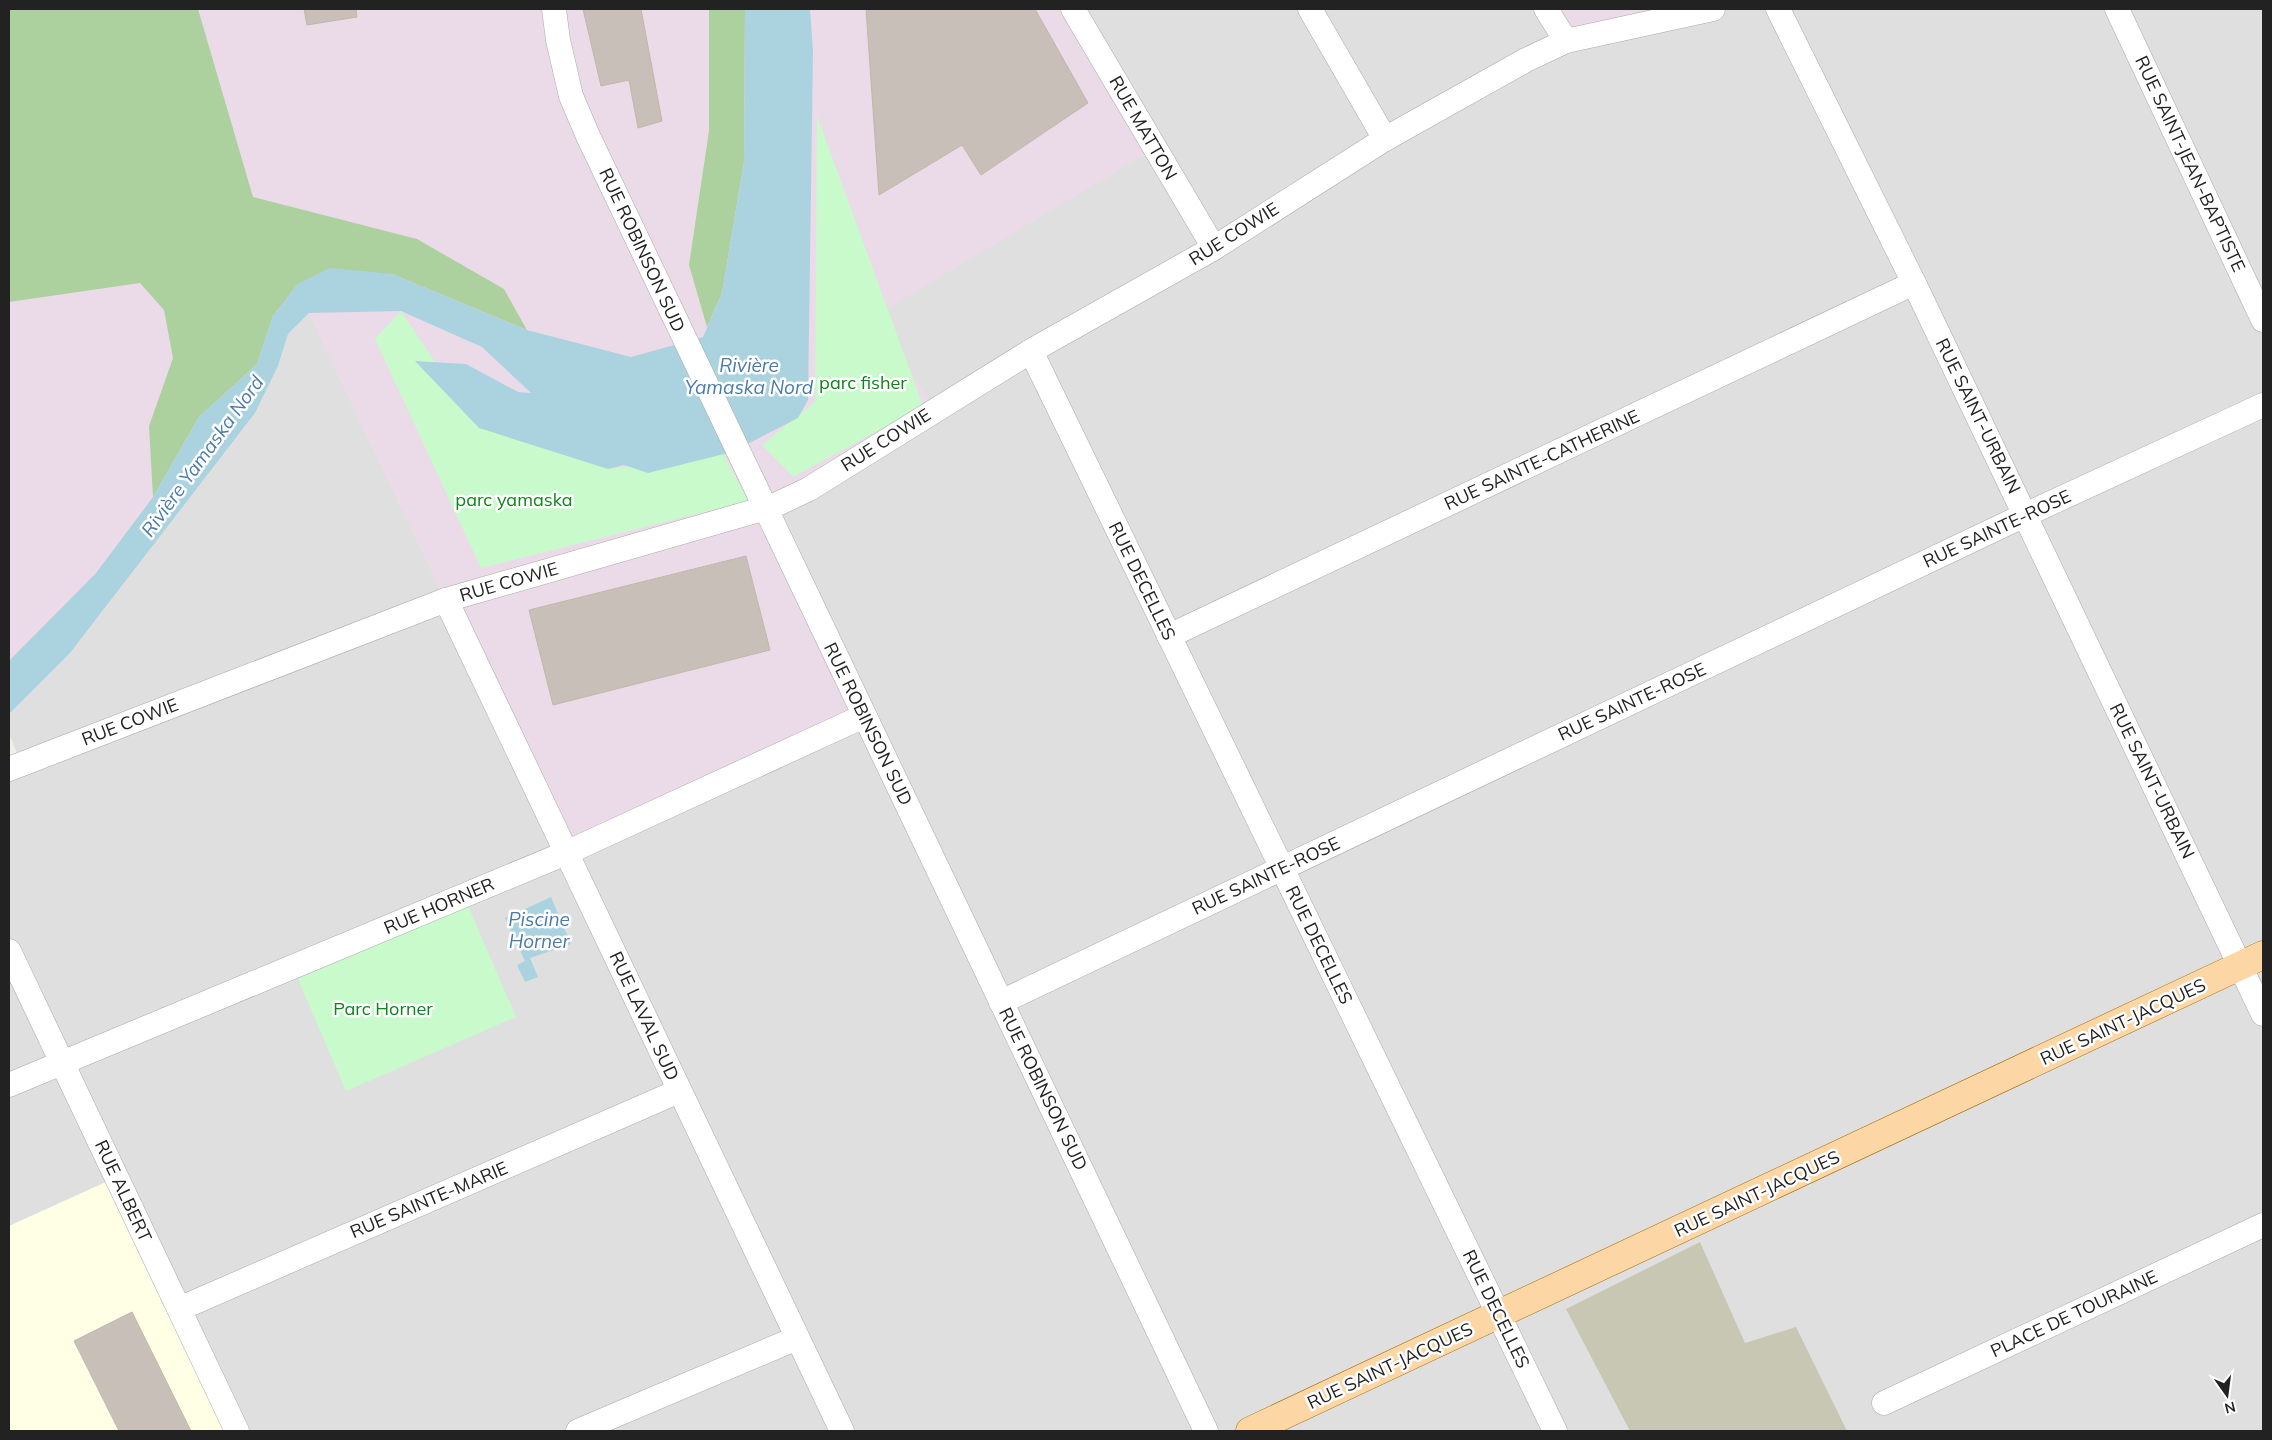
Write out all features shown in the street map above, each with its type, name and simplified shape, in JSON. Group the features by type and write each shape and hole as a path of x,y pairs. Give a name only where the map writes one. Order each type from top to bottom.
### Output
{"main road":[{"name":"RUE SAINT-JACQUES","path":"1250,1431 2252,961"}],"street":[{"name":"RUE ROBINSON SUD","path":"554,9 558,40 571,96 680,331 1206,1431"},
{"name":"RUE MATTON","path":"1073,9 1214,248"},
{"path":"1310,9 1385,139"},
{"path":"1546,9 1566,42"},
{"name":"RUE COWIE","path":"9,769 446,600 761,500 809,488 1031,351 1214,248 1385,139 1526,60 1566,42 1713,9"},
{"name":"RUE SAINT-URBAIN","path":"1778,9 1914,283 2025,515 2252,961 2263,1014"},
{"name":"RUE SAINT-JEAN-BAPTISTE","path":"2117,9 2263,320"},
{"name":"RUE SAINTE-CATHERINE","path":"1170,636 1914,283"},
{"name":"RUE DECELLES","path":"1031,351 1555,1431"},
{"name":"RUE SAINTE-ROSE","path":"1001,1002 2025,515 2263,405"},
{"name":"RUE LAVAL SUD","path":"446,600 842,1431"},
{"name":"RUE HORNER","path":"9,1085 566,853 864,716"},
{"name":"RUE ALBERT","path":"9,951 237,1431"},
{"name":"RUE SAINTE-MARIE","path":"179,1308 679,1091"},
{"name":"PLACE DE TOURAINE","path":"1884,1404 2263,1225"},
{"path":"578,1431 797,1338"}],"shaded area":[{"path":"9,9 1074,9 1156,148 878,314 934,410 766,508 864,716 566,853 309,314 288,334 278,366 255,413 70,653 9,714"},
{"path":"1074,9 2263,9 2263,1431 9,1431 9,769 21,764 9,733 9,714 70,653 255,413 278,366 288,334 309,313 566,853 878,314"},
{"path":"1546,9 1713,9 1566,41"},
{"path":"119,1176 238,1431 9,1431 9,1226"},
{"path":"1700,1242 1745,1343 1796,1327 1847,1431 1630,1431 1566,1309"}],"green space":[{"path":"9,9 198,9 253,197 417,239 504,289 527,330 392,274 298,284 273,316 257,364 199,417 153,497 149,426 173,358 164,310 140,283 9,302"},
{"path":"709,9 745,9 744,162 722,293 707,327 689,265 709,131"},
{"name":"parc fisher","path":"817,116 923,406 793,477 762,445 815,402"},
{"name":"parc yamaska","path":"401,311 479,428 608,469 723,454 748,501 481,568 375,339"},
{"name":"Parc Horner","path":"468,906 516,1017 346,1091 298,979"}],"water":[{"name":"Rivière Yamaska Nord","path":"745,9 810,9 813,52 808,400 798,418 732,452 648,473 624,465 608,469 479,428 415,361 466,364 518,392 531,393 482,347 401,311 309,313 288,334 278,366 255,413 70,653 9,714 9,661 96,573 153,497 199,417 257,364 273,316 298,284 330,268 392,274 527,330 631,357 703,337 722,293 744,162"},
{"name":"Piscine Horner","path":"551,897 571,944 530,958 538,977 525,982 517,965 525,961 505,918"}],"building":[{"path":"304,9 356,9 357,17 307,25"},
{"path":"583,9 641,9 662,121 638,128 629,80 601,86"},
{"path":"866,9 1035,9 1088,103 981,175 962,145 879,195"},
{"path":"746,556 770,650 553,705 529,610"},
{"path":"132,1312 191,1431 119,1431 74,1341"}]}
